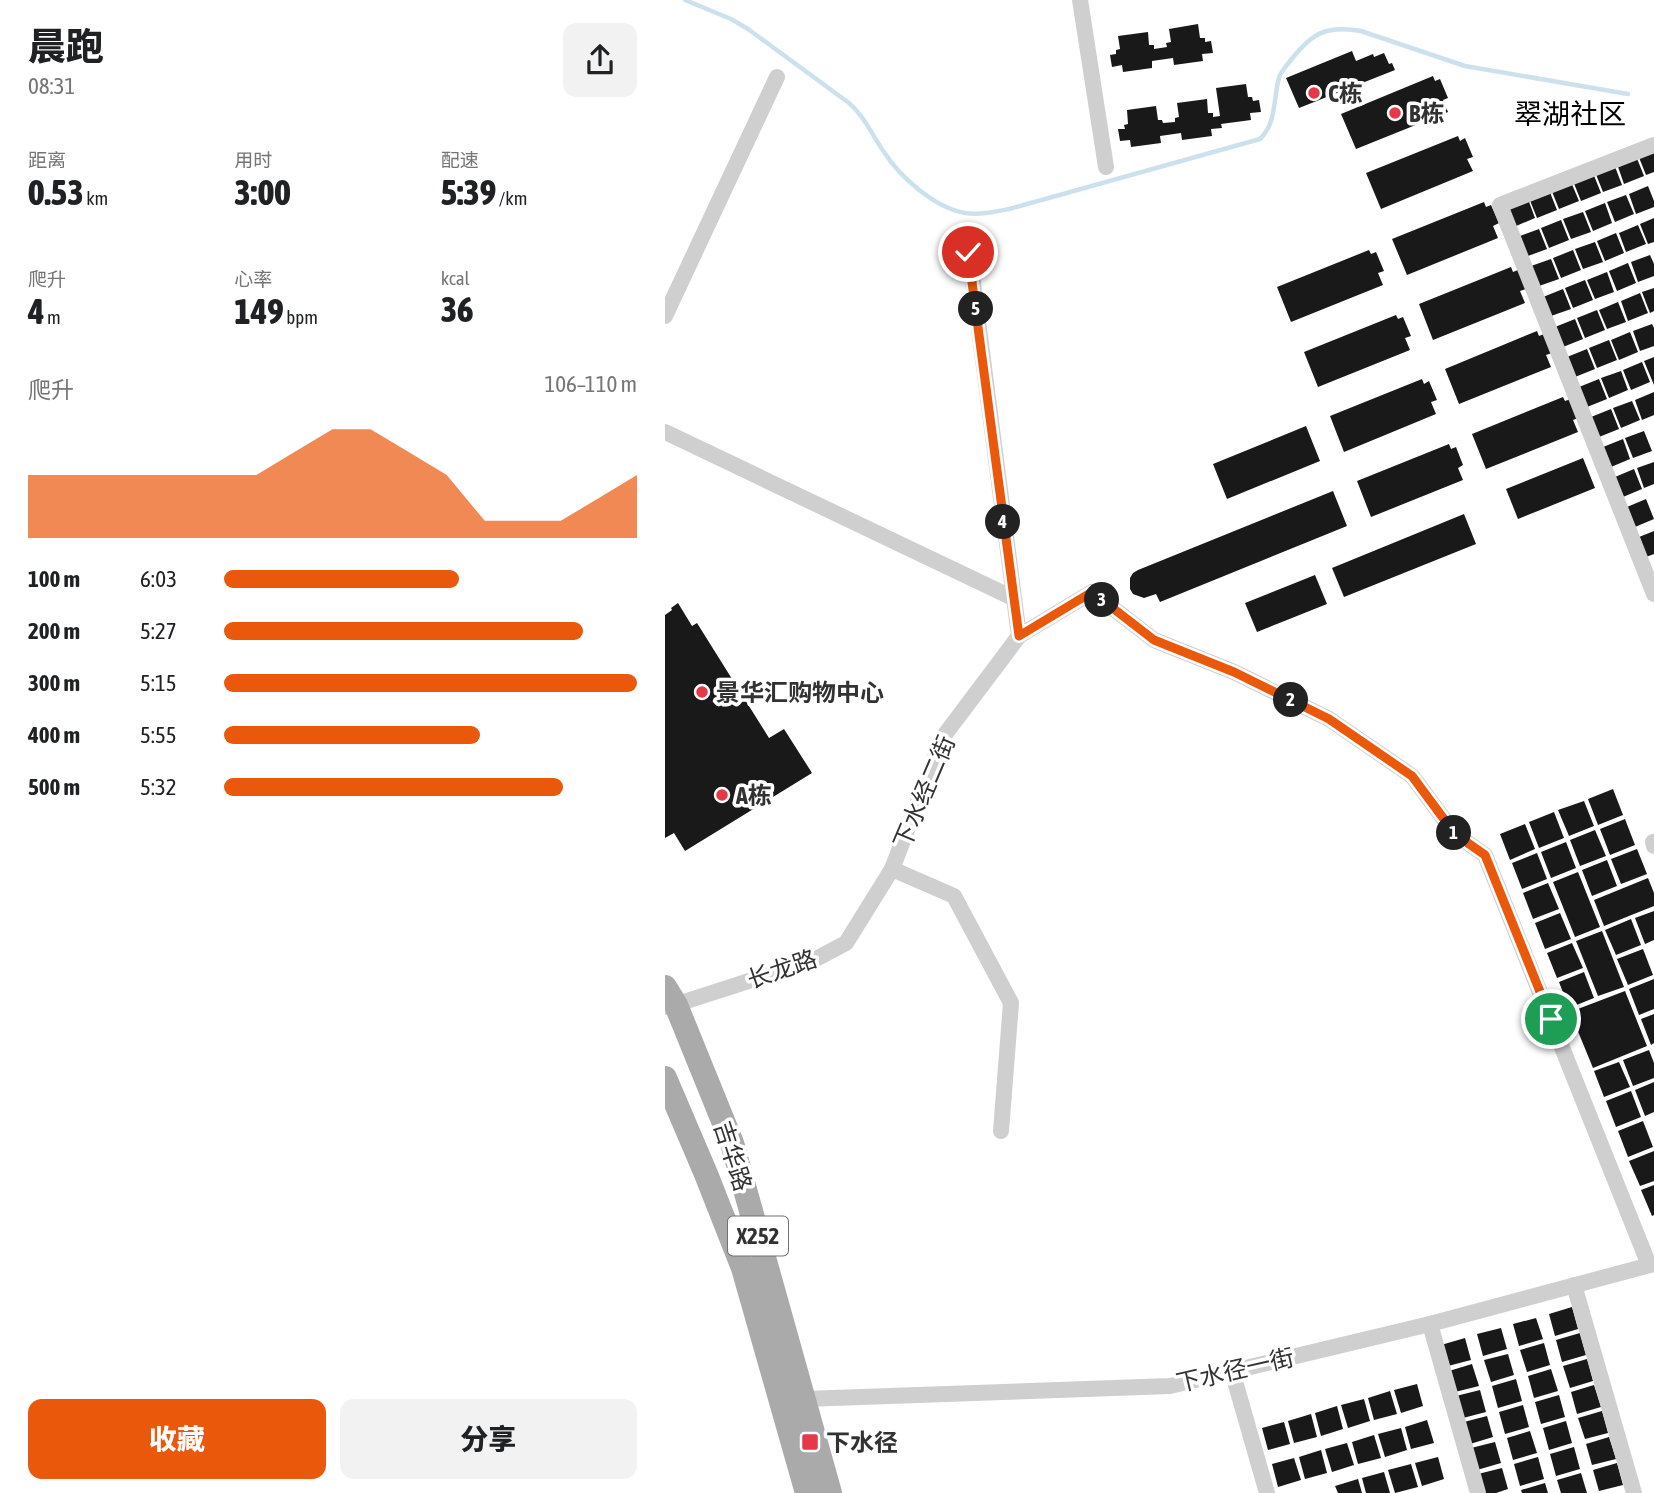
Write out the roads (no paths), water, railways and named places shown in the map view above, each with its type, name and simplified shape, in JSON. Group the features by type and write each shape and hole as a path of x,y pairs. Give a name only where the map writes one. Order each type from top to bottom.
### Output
{"main road":[{"name":"吉华路","path":"669,1000 732,1143 830,1493"},
{"name":"吉华路","path":"665,1079 743,1269 807,1493"}],"street":[{"path":"1080,0 1106,167"},
{"path":"665,316 777,77"},
{"path":"1654,145 1500,205 1654,594"},
{"path":"968,252 1019,636"},
{"path":"665,432 1013,598"},
{"name":"下水经二街","path":"874,898 892,870 943,737 1019,636 1092,592 1154,640 1234,672 1329,719 1412,776 1455,834 1485,855 1651,1265"},
{"path":"892,870 954,895 1011,1003 1001,1132"},
{"name":"长龙路","path":"669,1000 814,960 846,943 874,898"},
{"name":"下水径一街","path":"804,1399 1170,1386 1430,1324 1651,1265"},
{"path":"1574,1285 1634,1493"},
{"path":"1430,1324 1478,1493"},
{"path":"1232,1371 1267,1493"}],"waterway":[{"path":"685,0 748,29 849,103 864,120 891,162 909,181 942,205 965,213 1009,209 1260,139 1272,118 1280,75 1306,43 1329,30 1361,31 1465,66 1628,94"}],"place":[{"name":"C栋","path":"1314,93"},
{"name":"B栋","path":"1395,113"},
{"name":"景华汇购物中心","path":"702,692"},
{"name":"A栋","path":"722,795"},
{"name":"下水径","path":"810,1442"}],"district":[{"name":"翠湖社区","path":"1570,114"}]}
